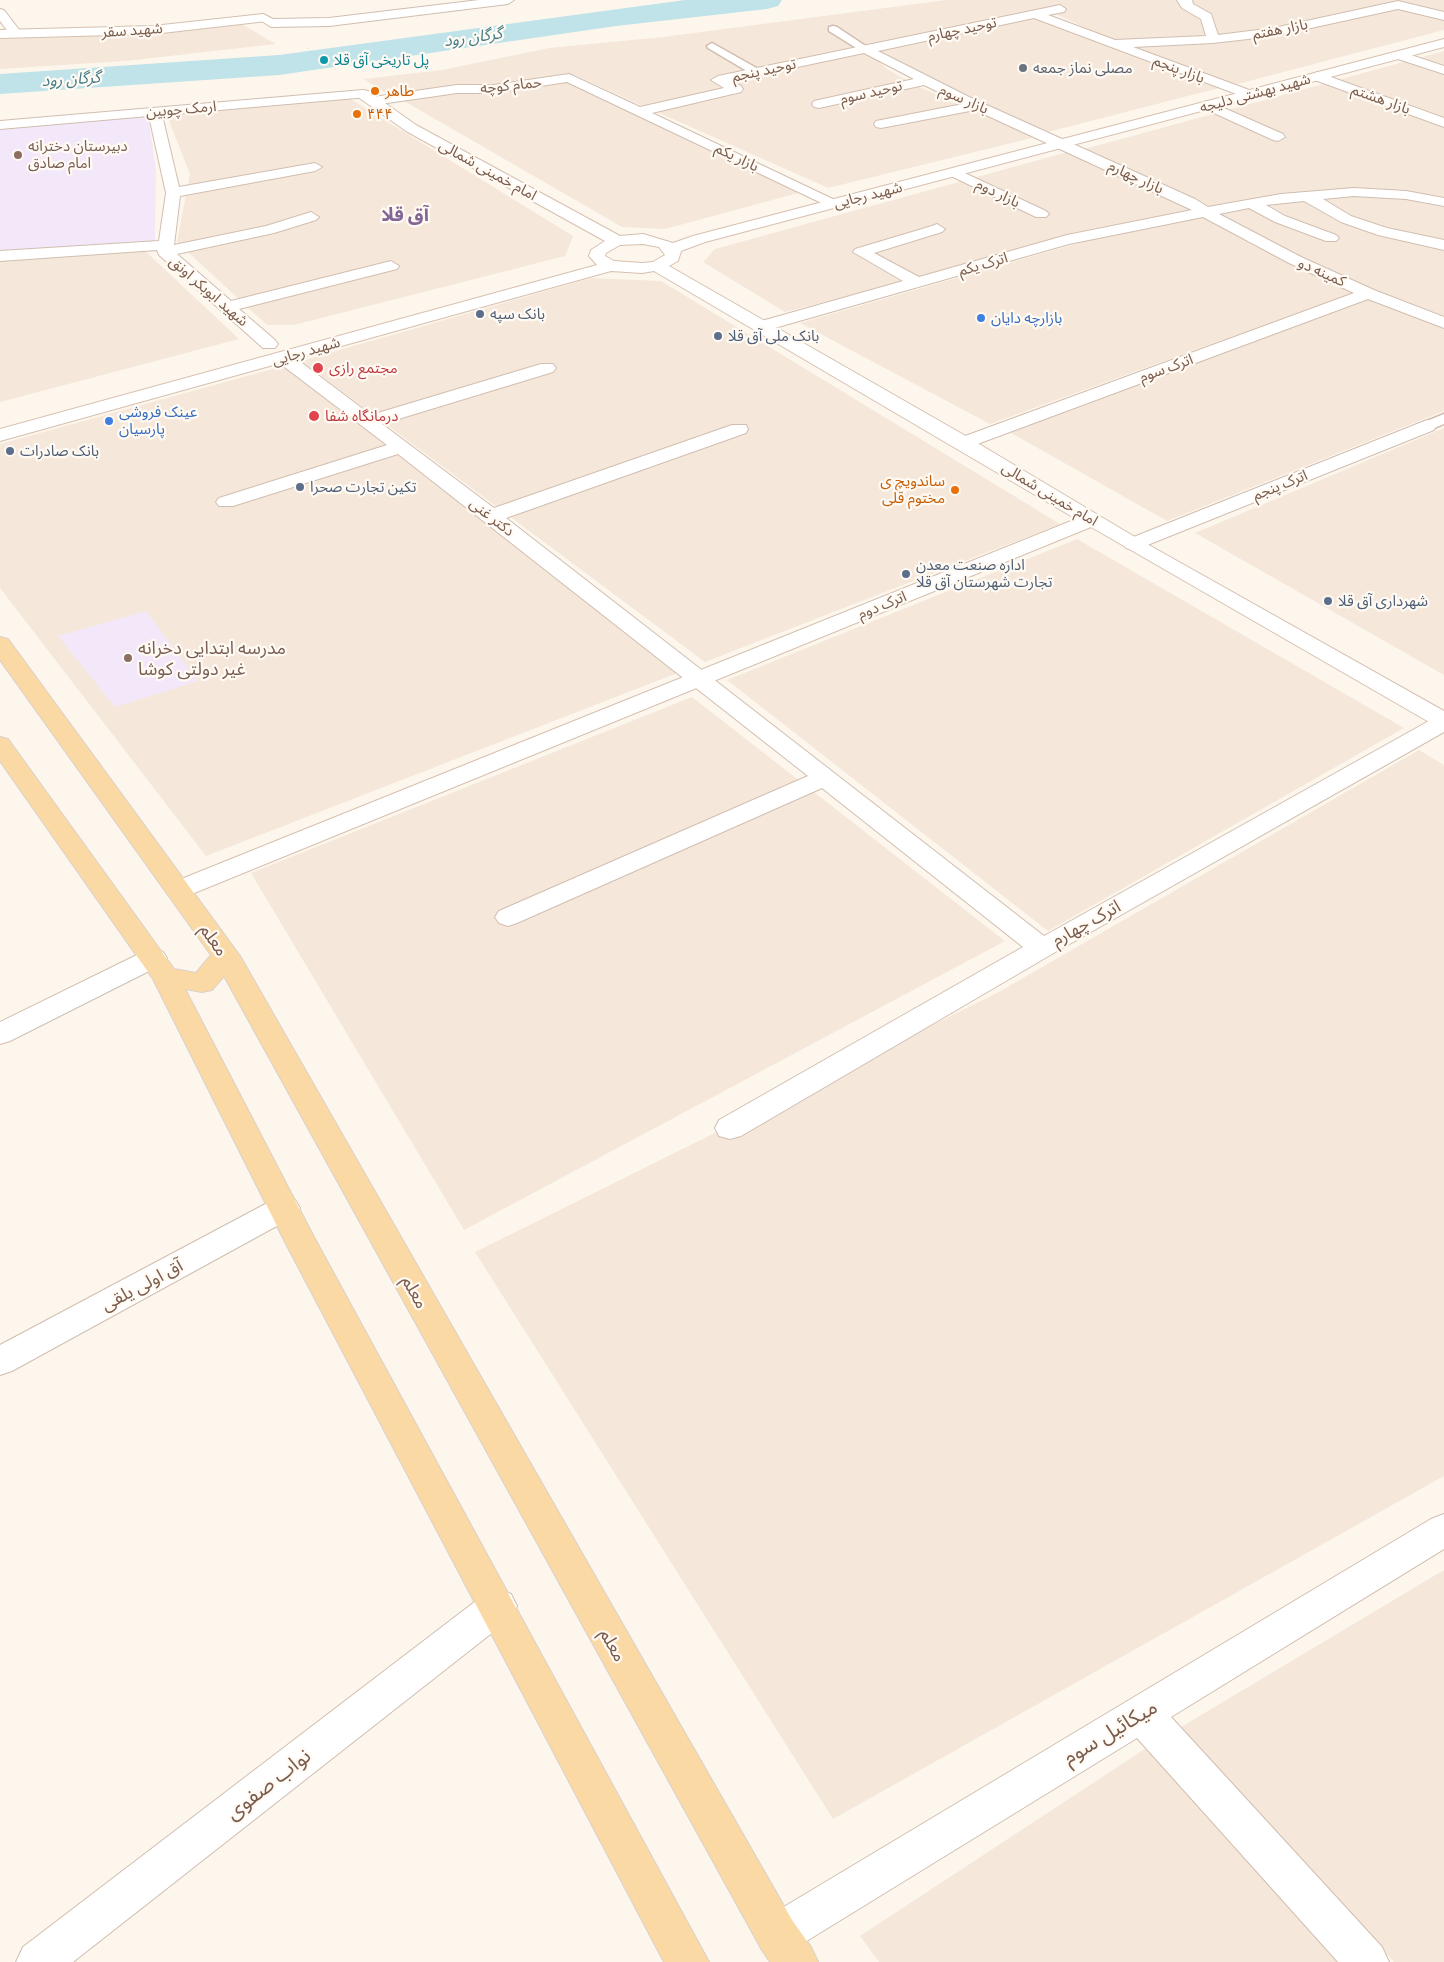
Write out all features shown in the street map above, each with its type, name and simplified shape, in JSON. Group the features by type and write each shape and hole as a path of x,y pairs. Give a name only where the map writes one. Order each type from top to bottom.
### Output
{"main road":[{"name":"معلم","path":"0,644 226,956 786,1948"},
{"path":"3,756 159,967 284,1208 687,1962"},
{"path":"159,967 202,983 226,956"}],"street":[{"name":"شهید سقر","path":"0,34 153,30 267,20 329,22 508,0"},
{"path":"1184,0 1188,2 1186,5 1207,17 1213,38"},
{"path":"1368,0 1385,7"},
{"name":"بازار هفتم","path":"1113,44 1274,32 1398,5 1444,16"},
{"path":"247,6 267,20"},
{"name":"توحید چهارم","path":"865,49 1060,9"},
{"path":"0,13 16,34"},
{"name":"بازار پنجم","path":"1034,14 1247,94"},
{"name":"شهید بهشتی دلیجه","path":"1066,144 1247,94 1444,43"},
{"name":"توحید پنجم","path":"642,111 736,89 718,80 865,49"},
{"name":"بازار سوم","path":"865,49 923,81 976,106 1066,144"},
{"path":"1399,55 1444,70"},
{"name":"بازار هشتم","path":"1317,76 1444,123"},
{"name":"حمام کوچه","path":"368,98 457,89 494,88 569,78 642,111"},
{"name":"توحید سوم","path":"818,104 923,81"},
{"name":"ارمک چوبین","path":"0,125 155,112 368,98"},
{"name":"امام خمینی شمالی","path":"368,98 411,128 616,241"},
{"path":"1208,105 1278,137"},
{"path":"881,124 976,106"},
{"name":"بازار یکم","path":"642,111 832,204"},
{"name":"شهید ابوبکر اونق","path":"155,112 173,193 165,249 269,344"},
{"name":"شهید رجایی","path":"672,249 832,204 1066,144"},
{"name":"بازار چهارم","path":"1066,144 1190,202 1205,212"},
{"path":"173,193 315,167"},
{"name":"بازار دوم","path":"956,173 1041,214"},
{"name":"اترک یکم","path":"764,326 1066,240 1205,212 1307,196 1354,192 1406,195 1444,202"},
{"path":"1307,196 1346,219 1383,232 1444,245"},
{"path":"1252,204 1280,219 1331,238"},
{"name":"کمینه دو","path":"1205,212 1295,260 1368,293 1444,323"},
{"path":"0,256 165,249 269,230 311,217"},
{"path":"918,283 861,252 937,229"},
{"path":"643,239 666,244 672,249 674,253 672,258 657,266 642,268 604,261 598,250 616,241 643,239"},
{"name":"شهید رجایی","path":"0,418 269,344 604,261"},
{"name":"شهید رجایی","path":"0,435 284,358 604,261"},
{"path":"228,307 391,266"},
{"name":"امام خمینی شمالی","path":"657,266 764,326 1133,544 1444,722"},
{"name":"اترک سوم","path":"964,443 1368,293"},
{"name":"دکتر غنی","path":"284,358 491,516 1042,948"},
{"path":"368,422 547,368"},
{"name":"اترک پنجم","path":"1133,544 1435,422"},
{"path":"491,516 739,429"},
{"path":"226,502 400,447"},
{"name":"اترک دوم","path":"178,890 1093,519"},
{"name":"اترک چهارم","path":"730,1128 1042,948 1444,722"},
{"path":"508,917 824,778"},
{"path":"0,1034 159,967"},
{"name":"آق اولی یلقی","path":"0,1362 284,1208"},
{"name":"میکائیل سوم","path":"786,1948 1141,1713 1444,1530"},
{"name":"نواب صفوی","path":"38,1962 498,1606"},
{"path":"1141,1713 1367,1962"}],"lane":[{"path":"834,29 865,49"},
{"path":"712,46 756,72"}],"path":[{"path":"306,48 337,71"}],"shaded area":[{"path":"946,0 1444,0 1444,30 1230,86 1123,45 1047,10 710,79 725,89 645,107 575,75 391,97 364,79 442,70 549,48 663,37"},
{"path":"1039,18 1119,51 1219,88 1044,133 934,82 874,48"},
{"path":"236,21 276,44 126,61 0,69 0,36"},
{"path":"1444,51 1444,320 1306,262 1081,150"},
{"path":"852,54 870,54 887,69 917,86 1036,137 828,188 657,112 745,91 732,81"},
{"path":"565,80 802,192 665,229 622,227 404,101 450,92"},
{"path":"349,98 573,236 565,256 294,325 267,325 177,242 190,174 166,113"},
{"path":"148,116 156,170 155,242 0,253 0,128"},
{"path":"1075,150 1195,209 1071,233 958,268 785,312 703,262 715,249"},
{"path":"1203,216 1254,246 1358,291 990,424 800,323 1086,241"},
{"path":"144,250 239,339 0,402 0,253"},
{"path":"591,278 661,281 1060,524 705,662 301,361"},
{"path":"1366,297 1444,327 1444,411 1167,521 1006,430"},
{"path":"283,366 680,672 206,856 0,588 0,444"},
{"path":"1444,428 1444,675 1195,533"},
{"path":"1077,539 1404,728 1048,931 727,680"},
{"name":"مدرسه ابتدایی دخرانه غیر دولتی کوشا","path":"146,611 198,681 115,707 58,636"},
{"path":"692,697 1005,941 464,1230 251,873"},
{"path":"1419,750 1444,765 1444,1476 833,1819 475,1252 997,993"},
{"path":"1444,1570 1444,1962 1394,1962 1181,1727"},
{"path":"1157,1741 1354,1962 879,1962 860,1936"}],"waterway":[{"name":"گرگان رود","path":"0,84 279,65 616,17 767,0"}],"place":[{"name":"پل تاریخی آق قلا","path":"324,60"},
{"name":"مصلی نماز جمعه","path":"1023,68"},
{"name":"طاهر","path":"375,91"},
{"name":"۴۴۴","path":"357,114"},
{"name":"دبیرستان دخترانه امام صادق","path":"18,155"},
{"name":"بانک سپه","path":"480,314"},
{"name":"بازارچه دایان","path":"981,318"},
{"name":"بانک ملی آق قلا","path":"718,336"},
{"name":"مجتمع رازی","path":"318,368"},
{"name":"درمانگاه شفا","path":"314,416"},
{"name":"عینک فروشی پارسیان","path":"109,421"},
{"name":"بانک صادرات","path":"10,451"},
{"name":"تکین تجارت صحرا","path":"300,487"},
{"name":"ساندویچ ی مختوم قلی","path":"955,490"},
{"name":"اداره صنعت معدن تجارت شهرستان آق قلا","path":"906,574"},
{"name":"شهرداری آق قلا","path":"1328,601"},
{"name":"مدرسه ابتدایی دخرانه غیر دولتی کوشا","path":"128,658"}],"district":[{"name":"آق قلا","path":"405,215"}]}
